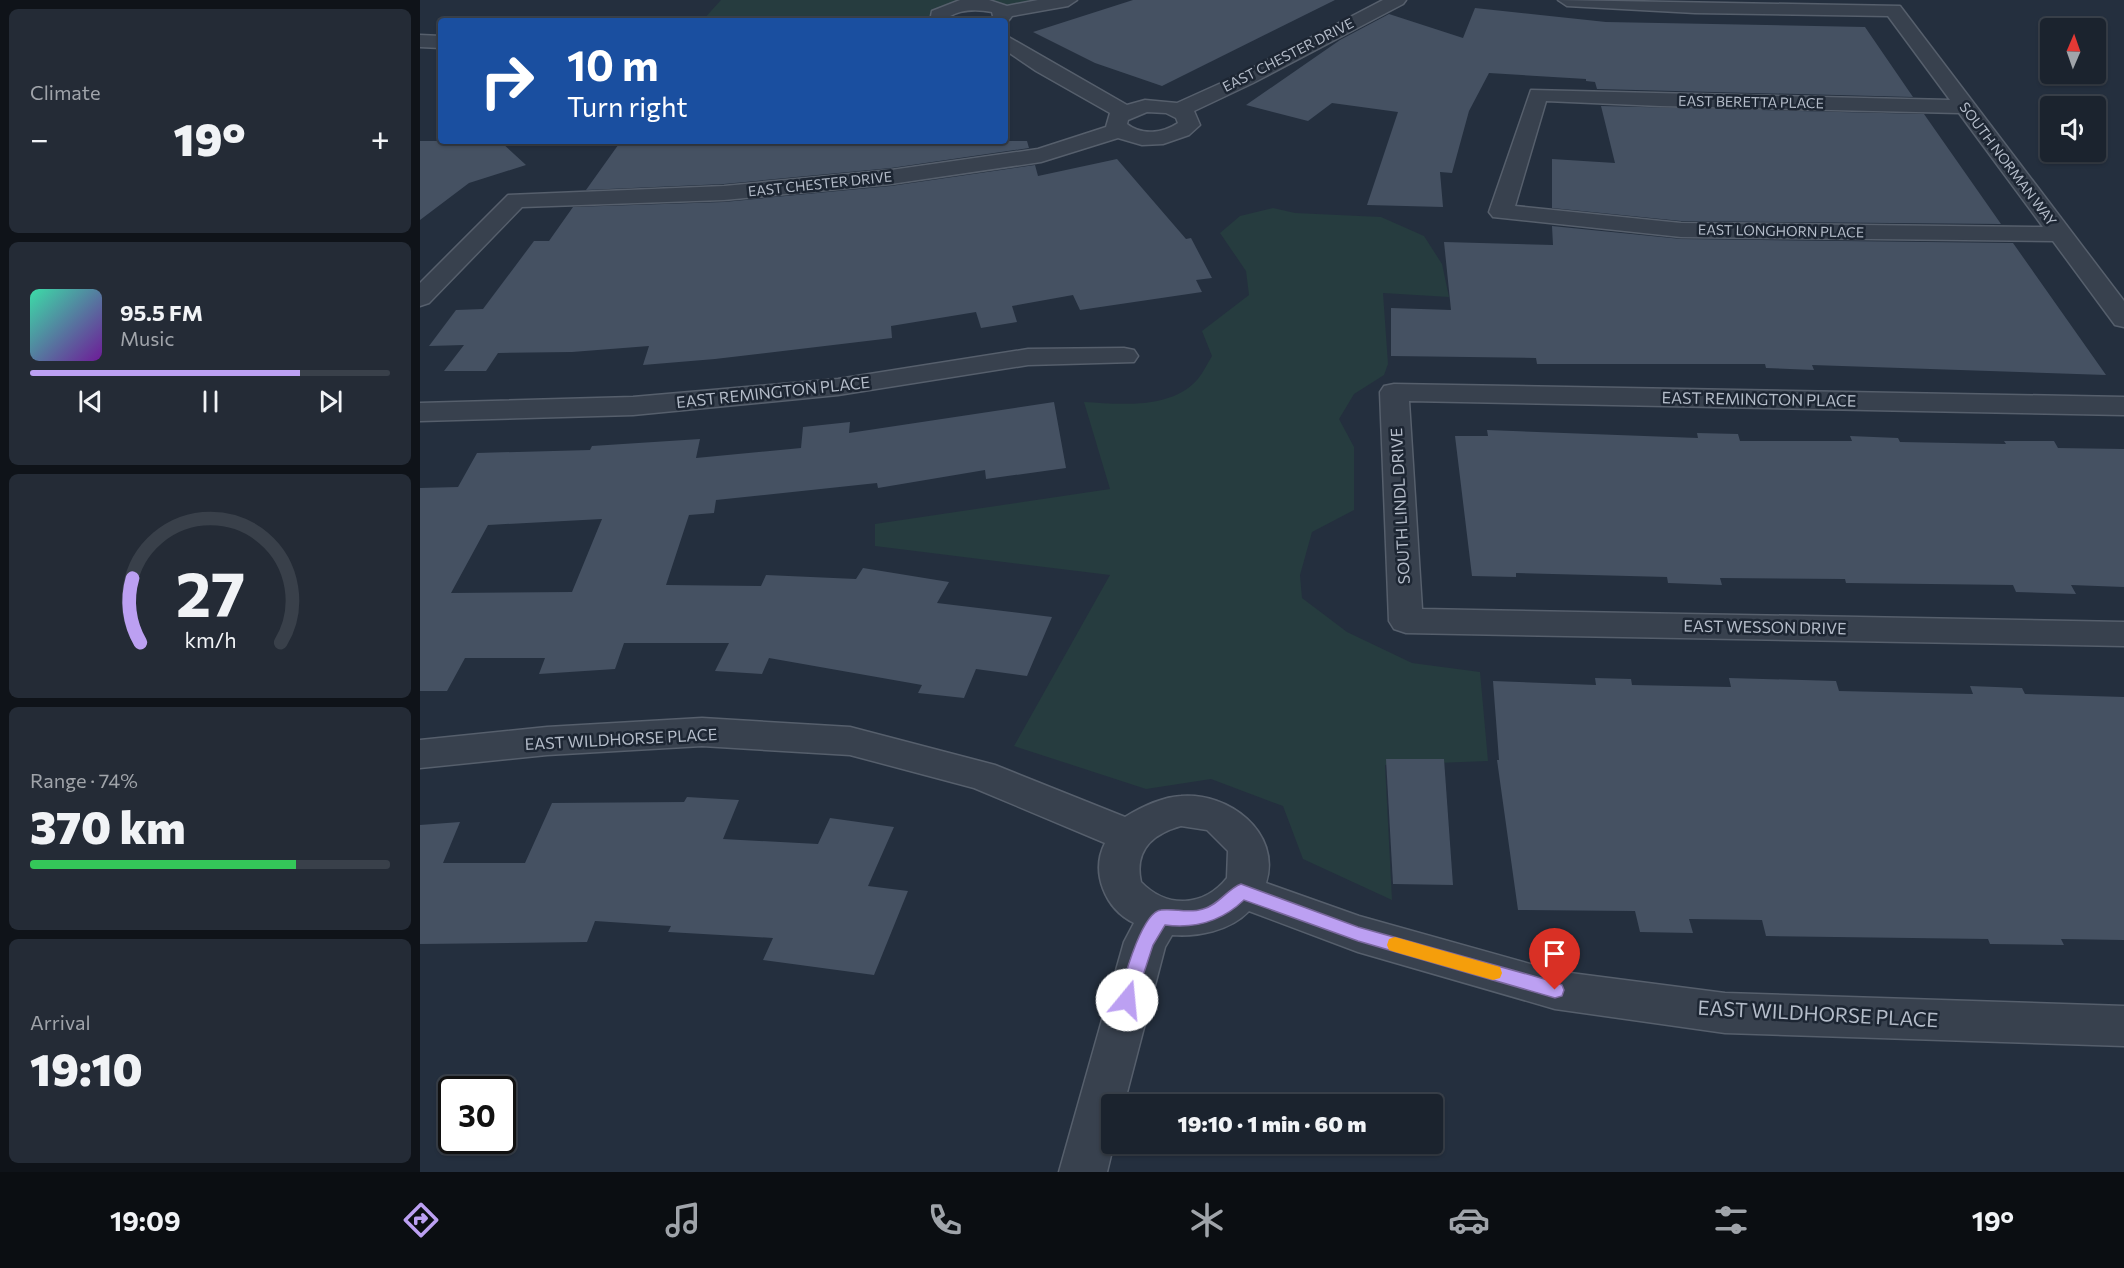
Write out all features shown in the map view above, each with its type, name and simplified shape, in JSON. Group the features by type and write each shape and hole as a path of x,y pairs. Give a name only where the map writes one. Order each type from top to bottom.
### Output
{"street":[{"path":"939,18 944,11 960,3 992,6 1001,16 1068,0"},
{"name":"EAST CHESTER DRIVE","path":"420,298 516,200 724,193 891,177 1041,155 1122,121 1145,106 1179,110 1246,79 1397,0"},
{"name":"SOUTH NORMAN WAY","path":"1567,0 1695,7 1893,10 2124,319"},
{"path":"420,41 438,42"},
{"path":"1008,43 1122,121 1127,135 1150,138 1174,134 1188,125 1189,119 1179,110"},
{"name":"EAST BERETTA PLACE","path":"1501,213 1538,94 1660,100 1965,107"},
{"name":"EAST LONGHORN PLACE","path":"1501,213 1681,230 2061,234"},
{"name":"EAST REMINGTON PLACE","path":"420,412 633,406 838,387 1028,357 1124,356"},
{"name":"EAST REMINGTON PLACE","path":"1395,392 2124,406"},
{"name":"SOUTH LINDL DRIVE","path":"1395,392 1406,621"},
{"name":"EAST WESSON DRIVE","path":"1406,621 2124,633"},
{"name":"EAST WILDHORSE PLACE","path":"420,754 547,741 702,732 850,741 982,775 1130,836"},
{"path":"1181,811 1202,812 1220,818 1235,828 1246,842 1249,875 1241,891 1226,906 1206,916 1183,920 1161,917 1143,909 1130,898 1121,883 1119,867 1121,851 1130,836 1144,824 1161,815 1181,811"},
{"name":"EAST WILDHORSE PLACE","path":"1241,891 1358,934 1555,990 1725,1013 2124,1026"},
{"path":"1083,1172 1142,952 1161,917"}],"green space":[{"path":"721,0 1068,0 1003,12 972,4 945,18 705,18"},
{"path":"1273,208 1295,213 1381,217 1424,236 1442,264 1449,297 1383,293 1388,364 1384,375 1354,394 1339,419 1354,447 1354,510 1312,532 1300,575 1302,598 1347,632 1412,663 1480,672 1488,761 1385,765 1392,900 1303,859 1283,806 1211,779 1146,789 1014,746 1110,575 875,546 875,524 1110,489 1084,402 1128,404 1159,401 1186,390 1197,380 1212,356 1202,331 1249,295 1246,271 1220,233 1240,216"}],"building":[{"path":"1133,0 1335,0 1162,86 1095,63 1033,32"},
{"path":"1475,8 1606,22 1865,27 1913,97 1597,89 1595,82 1586,81 1586,79 1489,73 1469,111 1452,173 1440,172 1443,207 1367,205 1398,112 1332,103 1308,121 1246,105 1340,40 1389,14 1463,38"},
{"path":"1601,106 1924,114 2001,224 1681,221 1552,208 1552,159 1615,163"},
{"path":"420,141 438,141 438,144 503,144 526,165 469,183 420,220"},
{"path":"1008,141 1027,141 1029,148 891,168 724,184 586,190 619,144 1008,144"},
{"path":"1117,159 1186,239 1191,238 1212,278 1196,280 1202,292 1080,310 1073,295 1012,306 1017,322 981,328 976,312 891,326 892,338 643,365 649,346 572,352 498,353 486,371 444,371 464,345 429,346 456,310 483,309 534,241 549,241 573,207 724,202 891,186 1035,165 1038,176"},
{"path":"1552,226 1681,239 2013,243 2106,375 1812,365 1814,370 1766,368 1765,364 1537,364 1536,358 1391,356 1391,308 1451,310 1444,242 1553,245"},
{"path":"1054,402 1066,468 986,479 985,470 878,488 877,483 716,500 714,513 689,515 666,585 761,586 766,575 856,579 863,568 949,582 937,603 1052,617 1027,676 976,669 964,698 918,693 922,685 769,658 762,674 715,671 729,643 624,643 615,669 539,674 545,658 465,658 447,691 420,691 420,488 458,487 477,453 590,450 592,446 700,439 696,458 801,448 803,427 850,422 849,433","holes":["602,519 572,592 451,593 488,525"]},
{"path":"1487,430 1698,438 1697,433 1738,434 1740,441 1852,441 1850,436 1898,438 1900,442 2006,444 2004,441 2054,441 2058,448 2124,449 2124,587 2071,585 2076,594 2016,592 2013,585 1846,583 1845,579 1720,578 1722,585 1668,583 1667,577 1516,573 1516,577 1472,576 1455,436 1488,436"},
{"path":"1595,678 1631,679 1632,685 1731,687 1729,678 1836,681 1839,691 1973,694 1970,686 2022,688 2025,694 2124,697 2124,940 2061,939 2064,945 1990,944 1988,939 1766,936 1762,920 1689,919 1693,933 1640,932 1635,911 1518,910 1497,760 1499,760 1493,681 1596,685"},
{"path":"1386,759 1444,759 1453,885 1393,884"},
{"path":"687,797 739,800 723,839 818,844 830,818 894,827 868,886 908,891 874,975 763,960 773,938 668,932 671,926 595,921 587,942 420,944 420,825 460,822 443,863 525,863 552,803 684,802"}],"slow traffic":[{"path":"1395,945 1493,973"}],"route":[{"path":"1127,1000 1145,942 1161,917 1183,920 1206,916 1226,906 1241,891 1358,934 1555,990"}]}
